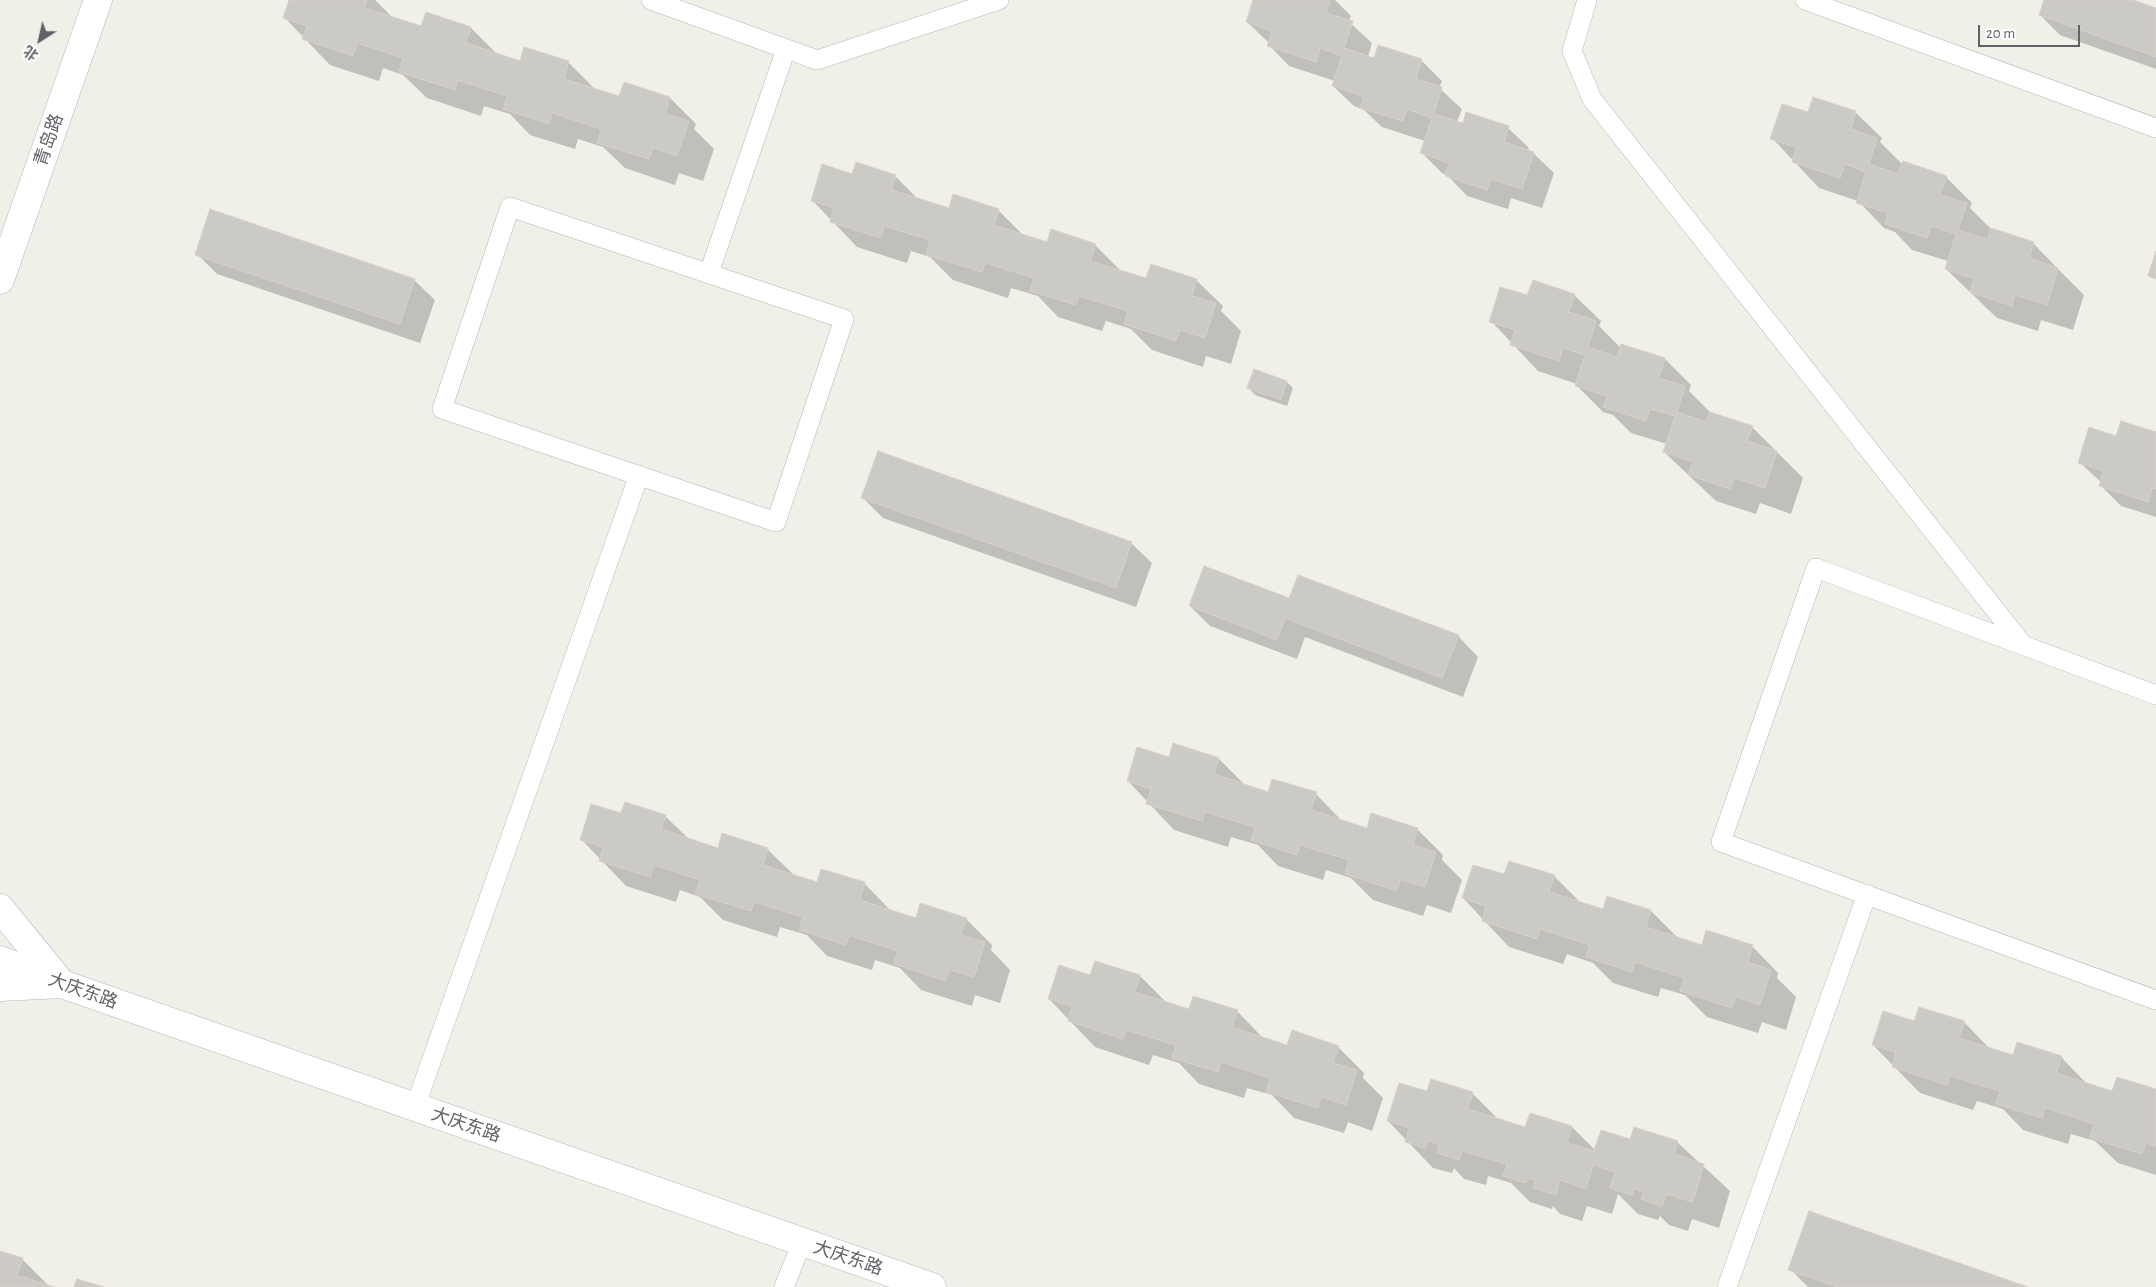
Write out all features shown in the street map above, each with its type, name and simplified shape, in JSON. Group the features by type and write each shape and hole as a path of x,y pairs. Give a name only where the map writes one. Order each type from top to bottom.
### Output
{"main road":[{"name":"青岛路","path":"0,280 98,0"},
{"path":"0,908 62,984"},
{"name":"大庆东路","path":"0,960 62,984 415,1108 932,1287"},
{"path":"0,988 62,984"}],"lane":[{"path":"651,0 817,60 999,0"},
{"path":"1587,0 1572,50 1592,99 2024,646"},
{"path":"1805,0 2156,128"},
{"path":"709,273 786,49"},
{"path":"510,207 709,273 844,318 776,522 442,409 510,207"},
{"path":"415,1108 639,475"},
{"path":"2156,695 1816,568 1721,842 2156,1000"},
{"path":"1727,1287 1866,894"},
{"path":"784,1287 802,1242"}],"building":[{"path":"289,0 367,0 365,8 421,26 426,12 471,27 466,43 520,61 524,47 569,61 564,79 619,96 624,82 670,97 665,114 689,121 677,156 653,148 649,159 597,143 601,129 552,113 549,124 503,109 507,96 457,80 455,90 399,72 403,58 357,43 353,56 302,39 307,26 283,18"},
{"path":"1253,0 1330,0 1326,13 1353,21 1344,48 1374,58 1378,45 1422,59 1416,79 1442,87 1434,114 1463,123 1466,112 1509,126 1504,142 1534,152 1522,189 1491,179 1487,190 1445,176 1449,163 1420,153 1432,118 1407,109 1403,121 1360,108 1364,97 1332,86 1342,56 1320,48 1316,62 1267,46 1272,31 1246,22"},
{"path":"2044,0 2133,0 2156,8 2156,57 2039,15"},
{"path":"1813,97 1856,111 1851,129 1877,138 1869,164 1898,174 1903,161 1947,176 1940,195 1967,203 1958,230 1987,239 1991,228 2034,242 2029,258 2058,268 2047,305 2015,295 2012,306 1970,292 1974,279 1945,269 1956,234 1931,226 1927,238 1885,224 1888,213 1856,203 1866,172 1845,164 1840,178 1792,162 1796,147 1770,139 1782,104 1808,112"},
{"path":"856,162 896,175 892,190 949,208 953,194 999,209 994,225 1047,242 1051,229 1096,244 1090,261 1146,278 1151,264 1197,279 1192,296 1216,303 1205,338 1180,330 1176,341 1124,324 1128,311 1079,296 1076,305 1030,291 1034,278 985,263 982,272 926,255 930,240 884,226 881,238 830,222 834,208 811,201 822,164 852,174"},
{"path":"210,209 415,279 400,324 195,255"},
{"path":"2156,251 2156,279 2148,276"},
{"path":"1533,280 1575,294 1569,312 1596,321 1588,347 1617,357 1621,344 1665,358 1659,378 1685,386 1677,412 1706,422 1710,412 1753,426 1747,441 1777,451 1765,488 1734,478 1730,489 1688,475 1693,462 1663,452 1675,416 1650,409 1646,421 1603,407 1607,396 1575,386 1585,355 1563,348 1559,361 1510,345 1515,330 1489,322 1500,287 1527,295"},
{"path":"1254,369 1287,381 1281,400 1247,388"},
{"path":"2121,421 2156,432 2156,489 2152,488 2148,502 2099,486 2104,471 2078,463 2089,427 2116,436"},
{"path":"878,451 1132,542 1116,588 861,498"},
{"path":"1204,566 1289,598 1298,575 1459,635 1442,678 1285,618 1277,640 1189,606"},
{"path":"1173,743 1219,758 1214,774 1268,792 1272,779 1317,792 1311,810 1367,828 1371,813 1418,828 1413,845 1436,852 1425,887 1400,880 1397,891 1345,874 1349,860 1300,845 1297,855 1251,840 1255,827 1205,812 1202,821 1146,804 1151,789 1127,781 1137,747 1169,757"},
{"path":"625,802 666,815 661,829 718,848 722,833 768,848 763,865 817,882 821,869 865,882 860,900 916,918 920,903 967,918 961,935 985,942 974,977 949,970 946,981 894,964 898,951 849,935 846,945 799,930 803,917 754,902 751,911 695,894 700,880 654,865 650,877 599,861 603,847 580,840 591,804 621,813"},
{"path":"1509,861 1555,875 1549,892 1603,909 1607,896 1651,910 1646,927 1702,945 1706,930 1753,945 1748,962 1771,970 1760,1005 1736,997 1732,1008 1680,991 1684,978 1635,962 1632,972 1586,957 1590,945 1540,929 1537,939 1482,921 1486,906 1462,898 1473,865 1504,874"},
{"path":"1095,961 1140,975 1135,992 1189,1009 1193,996 1238,1010 1232,1027 1287,1045 1292,1030 1339,1046 1333,1063 1357,1070 1346,1105 1321,1097 1318,1108 1266,1092 1270,1078 1221,1062 1218,1072 1172,1058 1176,1045 1126,1030 1123,1039 1068,1021 1072,1006 1048,999 1059,965 1090,975"},
{"path":"1919,1007 1965,1021 1959,1038 2013,1055 2017,1042 2062,1056 2056,1073 2112,1091 2117,1077 2156,1089 2156,1146 2146,1143 2142,1154 2090,1138 2094,1124 2045,1108 2042,1118 1996,1104 2000,1091 1950,1076 1947,1085 1892,1067 1896,1052 1872,1045 1883,1011 1914,1021"},
{"path":"1431,1079 1473,1092 1468,1109 1525,1127 1530,1113 1572,1126 1567,1143 1594,1151 1601,1130 1630,1139 1634,1127 1678,1141 1674,1154 1704,1164 1693,1202 1666,1194 1662,1206 1641,1199 1643,1192 1634,1189 1632,1195 1610,1188 1615,1172 1593,1165 1586,1189 1560,1180 1556,1195 1533,1188 1535,1181 1527,1178 1526,1183 1503,1176 1507,1164 1462,1151 1459,1160 1437,1153 1439,1144 1428,1141 1426,1148 1405,1142 1409,1128 1387,1121 1399,1083 1427,1091"},
{"path":"1809,1211 2028,1287 1838,1287 1788,1270"},
{"path":"0,1251 23,1258 17,1275 54,1287 0,1287"},
{"path":"77,1279 104,1287 74,1287"}]}
